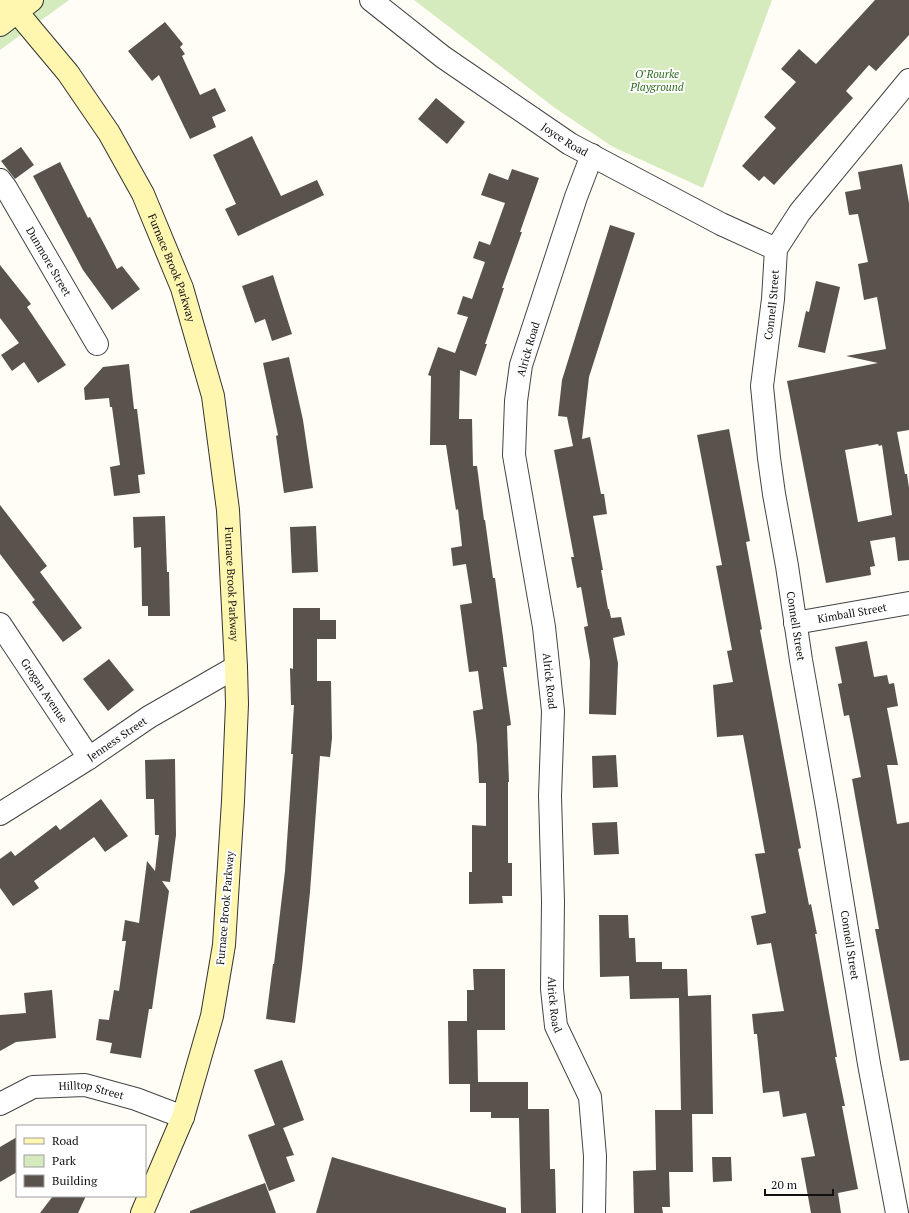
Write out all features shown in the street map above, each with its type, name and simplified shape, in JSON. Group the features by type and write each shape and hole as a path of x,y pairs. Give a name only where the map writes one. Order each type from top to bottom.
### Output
{"main road":[{"name":"Furnace Brook Parkway","path":"13,9 68,73 109,133 143,194 182,288 213,396 228,510 237,704 233,801 224,945 212,1016 183,1117 142,1213"}],"street":[{"name":"Joyce Road","path":"371,0 443,57 570,144 721,224 776,249"},
{"name":"Connell Street","path":"897,1213 870,1064 795,623 772,480 762,386 773,299 776,249 800,212 908,87"},
{"name":"Alrick Road","path":"592,155 576,197 521,365 516,401 514,455 544,627 552,711 550,796 553,901 552,989 556,1026 590,1097 595,1156 594,1213"},
{"name":"Dunmore Street","path":"0,180 97,344"},
{"name":"Kimball Street","path":"795,623 909,603"},
{"name":"Grogan Avenue","path":"0,624 89,758"},
{"name":"Jenness Street","path":"0,814 89,758 150,717 236,666"},
{"name":"Hilltop Street","path":"0,1104 33,1087 85,1085 136,1099 183,1117"}],"green space":[{"path":"0,0 69,0 0,50"},
{"name":"O\"Rourke Playground","path":"414,0 772,0 703,188 613,147 555,108"}],"building":[{"path":"875,0 909,0 909,35 876,71 869,65 846,91 853,98 774,185 764,176 759,181 742,166 776,128 764,117 796,82 781,69 799,49 816,64"},
{"path":"165,22 183,44 180,47 185,54 182,56 200,95 215,88 226,111 212,117 216,127 190,139 159,75 152,81 128,51"},
{"path":"436,98 465,122 447,144 418,119"},
{"path":"252,136 281,196 317,180 324,195 238,236 225,209 236,204 213,155"},
{"path":"21,147 34,165 15,179 1,161"},
{"path":"60,162 88,218 90,217 117,269 122,266 140,289 112,310 83,270 33,176"},
{"path":"902,164 909,203 909,430 897,432 909,488 909,560 898,561 895,537 870,541 875,566 870,567 871,575 826,583 787,381 878,363 846,356 886,349 877,297 864,300 858,264 868,262 858,214 849,215 845,192 861,189 858,172","holes":["878,444 879,446 882,445 892,515 858,522 845,450"]},
{"path":"512,169 539,178 502,288 504,288 476,376 460,370 459,419 472,419 473,466 477,466 493,578 495,578 507,667 503,667 511,725 507,726 509,782 508,863 512,863 512,896 502,896 503,903 469,904 469,872 472,872 472,825 486,826 486,783 479,783 473,711 483,709 478,671 469,672 460,605 472,603 466,564 453,566 451,548 462,546 458,509 456,510 446,445 430,445 431,376 428,375 438,347 455,353 468,317 457,314 463,296 472,299 485,262 473,258 479,241 490,245 505,203 481,195 489,173 508,180"},
{"path":"610,225 635,233 589,377 582,439 590,437 601,494 604,494 607,514 593,516 603,570 601,570 608,609 611,618 621,617 625,635 613,638 618,663 616,715 589,714 590,661 584,627 588,626 581,587 577,588 571,557 574,557 554,450 573,446 567,417 558,416 562,380"},
{"path":"0,265 31,304 27,307 66,365 38,383 24,362 12,371 1,355 19,343 0,318"},
{"path":"273,275 292,334 272,341 265,319 255,323 242,286"},
{"path":"816,281 840,287 825,353 798,347 806,311 809,312"},
{"path":"289,357 303,420 313,488 284,493 276,436 278,435 263,363"},
{"path":"129,364 134,409 137,409 145,474 138,475 140,493 114,496 110,467 120,465 112,407 110,407 109,398 85,400 84,388 103,367"},
{"path":"729,429 750,541 746,542 762,629 760,630 801,848 798,849 809,905 811,904 817,934 815,934 837,1057 835,1057 845,1106 842,1106 858,1189 838,1193 841,1213 811,1213 801,1158 815,1156 806,1113 783,1117 779,1091 763,1093 757,1034 754,1034 752,1014 784,1011 771,943 757,945 751,916 766,913 755,854 765,853 743,735 717,737 713,685 733,682 727,651 732,650 716,566 722,565 697,435"},
{"path":"0,505 47,566 40,572 82,628 63,642 32,602 35,600 0,554"},
{"path":"165,516 170,616 148,616 148,606 142,606 141,547 134,548 133,517"},
{"path":"316,526 318,572 292,573 290,527"},
{"path":"293,608 320,608 320,620 336,620 336,639 317,639 317,681 331,681 332,738 330,757 320,756 310,892 295,1023 266,1019 285,871 293,754 291,754 294,705 291,705 290,668 293,669"},
{"path":"867,641 874,677 887,675 889,684 894,683 898,706 887,708 898,765 887,765 897,824 909,822 909,1060 900,1061 875,929 879,929 852,779 861,777 849,715 844,716 838,684 842,683 835,647"},
{"path":"109,659 134,690 108,711 83,679"},
{"path":"616,755 618,787 593,788 592,756"},
{"path":"175,759 176,835 170,882 162,881 169,891 152,1009 149,1009 141,1058 110,1053 112,1043 96,1040 99,1019 109,1020 114,990 119,991 126,941 122,941 125,920 139,923 147,861 155,871 159,835 155,835 154,799 146,799 145,760"},
{"path":"101,799 128,836 105,852 94,837 34,881 39,888 13,906 0,888 0,859 11,851 15,856 56,825 60,830"},
{"path":"617,822 619,854 594,855 592,823"},
{"path":"599,915 628,915 629,938 635,938 636,962 662,962 662,969 687,969 688,996 711,995 713,1114 692,1114 693,1172 669,1172 670,1207 662,1207 663,1213 634,1213 633,1171 656,1170 655,1110 681,1110 679,998 630,999 629,976 600,977"},
{"path":"473,969 505,969 505,1030 477,1030 478,1082 528,1082 528,1109 549,1109 550,1169 555,1169 556,1213 521,1213 519,1118 491,1118 491,1112 470,1112 470,1084 449,1084 448,1021 467,1021 467,990 474,990"},
{"path":"52,990 56,1038 16,1042 0,1051 0,1015 26,1013 24,993"},
{"path":"282,1060 304,1120 283,1128 294,1155 286,1157 295,1181 269,1191 248,1135 275,1125 254,1070"},
{"path":"16,1138 16,1173 0,1182 0,1147"},
{"path":"332,1157 506,1208 506,1213 316,1213"},
{"path":"712,1157 731,1157 732,1181 713,1182"},
{"path":"265,1183 276,1213 190,1213 190,1211"},
{"path":"52,1197 86,1197 78,1213 40,1213"}]}
